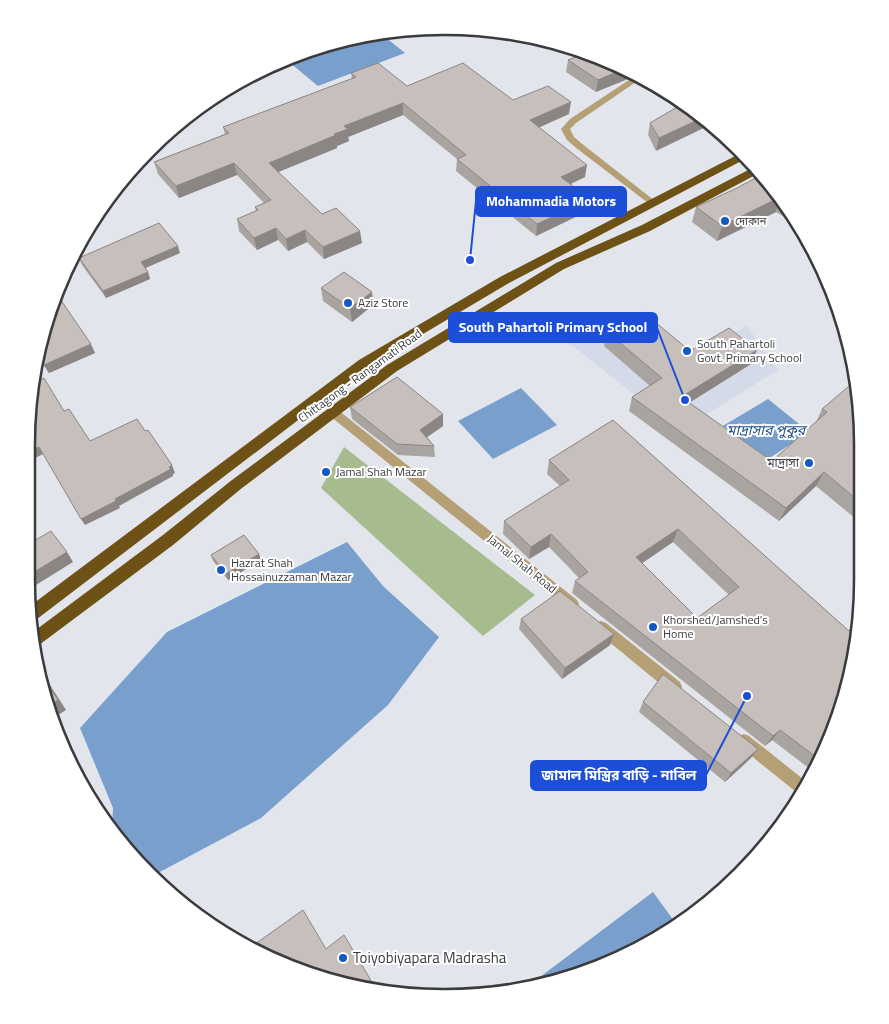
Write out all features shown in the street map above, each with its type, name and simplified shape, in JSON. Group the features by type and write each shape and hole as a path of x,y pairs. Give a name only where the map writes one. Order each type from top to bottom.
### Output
{"highway":[{"name":"Chittagong - Rangamati Road","path":"36,610 364,363 419,327 547,256 737,158"},
{"name":"Chittagong - Rangamati Road","path":"40,637 168,540 237,484 392,368 560,266 646,228 751,173"}],"street":[{"path":"632,82 565,129 570,138 578,145 652,203"},
{"name":"Jamal Shah Road","path":"334,413 688,697"},
{"path":"735,734 798,785"}],"shaded area":[{"path":"598,315 670,369 747,326 778,370 680,431 559,335"}],"green space":[{"path":"344,447 535,595 483,636 321,488"}],"water":[{"path":"388,39 405,53 318,86 292,65 339,49"},
{"path":"521,388 557,425 493,459 458,421"},
{"name":"মাদ্রাসার পুকুর","path":"768,399 809,432 762,463 721,427"},
{"path":"347,542 383,586 439,637 388,705 261,818 159,873 137,850 112,819 113,808 80,728 167,632"},
{"path":"653,892 673,919 626,947 601,958 539,977"}],"building":[{"path":"576,57 616,72 598,80 568,60"},
{"path":"378,63 407,86 463,63 513,100 548,86 571,102 530,120 587,165 561,177 590,199 537,224 457,159 466,155 403,103 344,126 348,129 269,163 322,214 336,208 360,231 323,247 305,230 286,239 276,228 254,238 237,219 258,210 255,207 271,200 234,163 176,186 154,162 229,133 223,127 356,77 351,73"},
{"path":"677,107 695,121 659,138 650,123"},
{"path":"755,178 773,200 722,226 696,207"},
{"path":"159,223 178,246 141,262 148,272 103,291 80,258"},
{"path":"344,272 372,292 350,308 321,288"},
{"path":"61,301 91,344 44,365 49,339"},
{"path":"643,312 690,351 729,328 757,350 681,397 772,461 827,412 822,409 849,386 853,418 854,497 824,472 786,508 632,397 662,378 607,332"},
{"path":"397,377 443,414 420,430 434,446 397,444 350,407"},
{"path":"44,378 64,411 69,409 90,441 137,419 145,431 148,430 172,465 169,467 171,469 81,519 39,447 35,449 36,418 41,379"},
{"path":"613,420 849,631 850,629 840,685 814,756 780,730 773,736 575,581 588,572 551,534 531,547 504,521 569,480 549,460","holes":["678,529 739,587 697,618 636,557"]},
{"path":"51,531 67,552 35,572 35,540"},
{"path":"244,535 259,554 226,574 211,555"},
{"path":"560,591 614,634 565,668 521,619"},
{"path":"663,674 758,749 731,773 643,702"},
{"path":"50,688 58,700 54,703"},
{"path":"303,910 326,949 344,935 372,982 313,967 256,943"}],"place":[{"name":"দোকান","path":"725,221"},
{"name":"Mohammadia Motors","path":"470,260"},
{"name":"Aziz Store","path":"348,303"},
{"name":"South Pahartoli Govt. Primary School","path":"687,351"},
{"name":"South Pahartoli Primary School","path":"685,400"},
{"name":"মাদ্রাসা","path":"809,463"},
{"name":"Jamal Shah Mazar","path":"326,472"},
{"name":"Hazrat Shah Hossainuzzaman Mazar","path":"221,570"},
{"name":"Khorshed/Jamshed's Home","path":"653,627"},
{"name":"জামাল মিস্ত্রির বাড়ি - নাবিল","path":"747,696"},
{"name":"Toiyobiyapara Madrasha","path":"343,958"}]}
